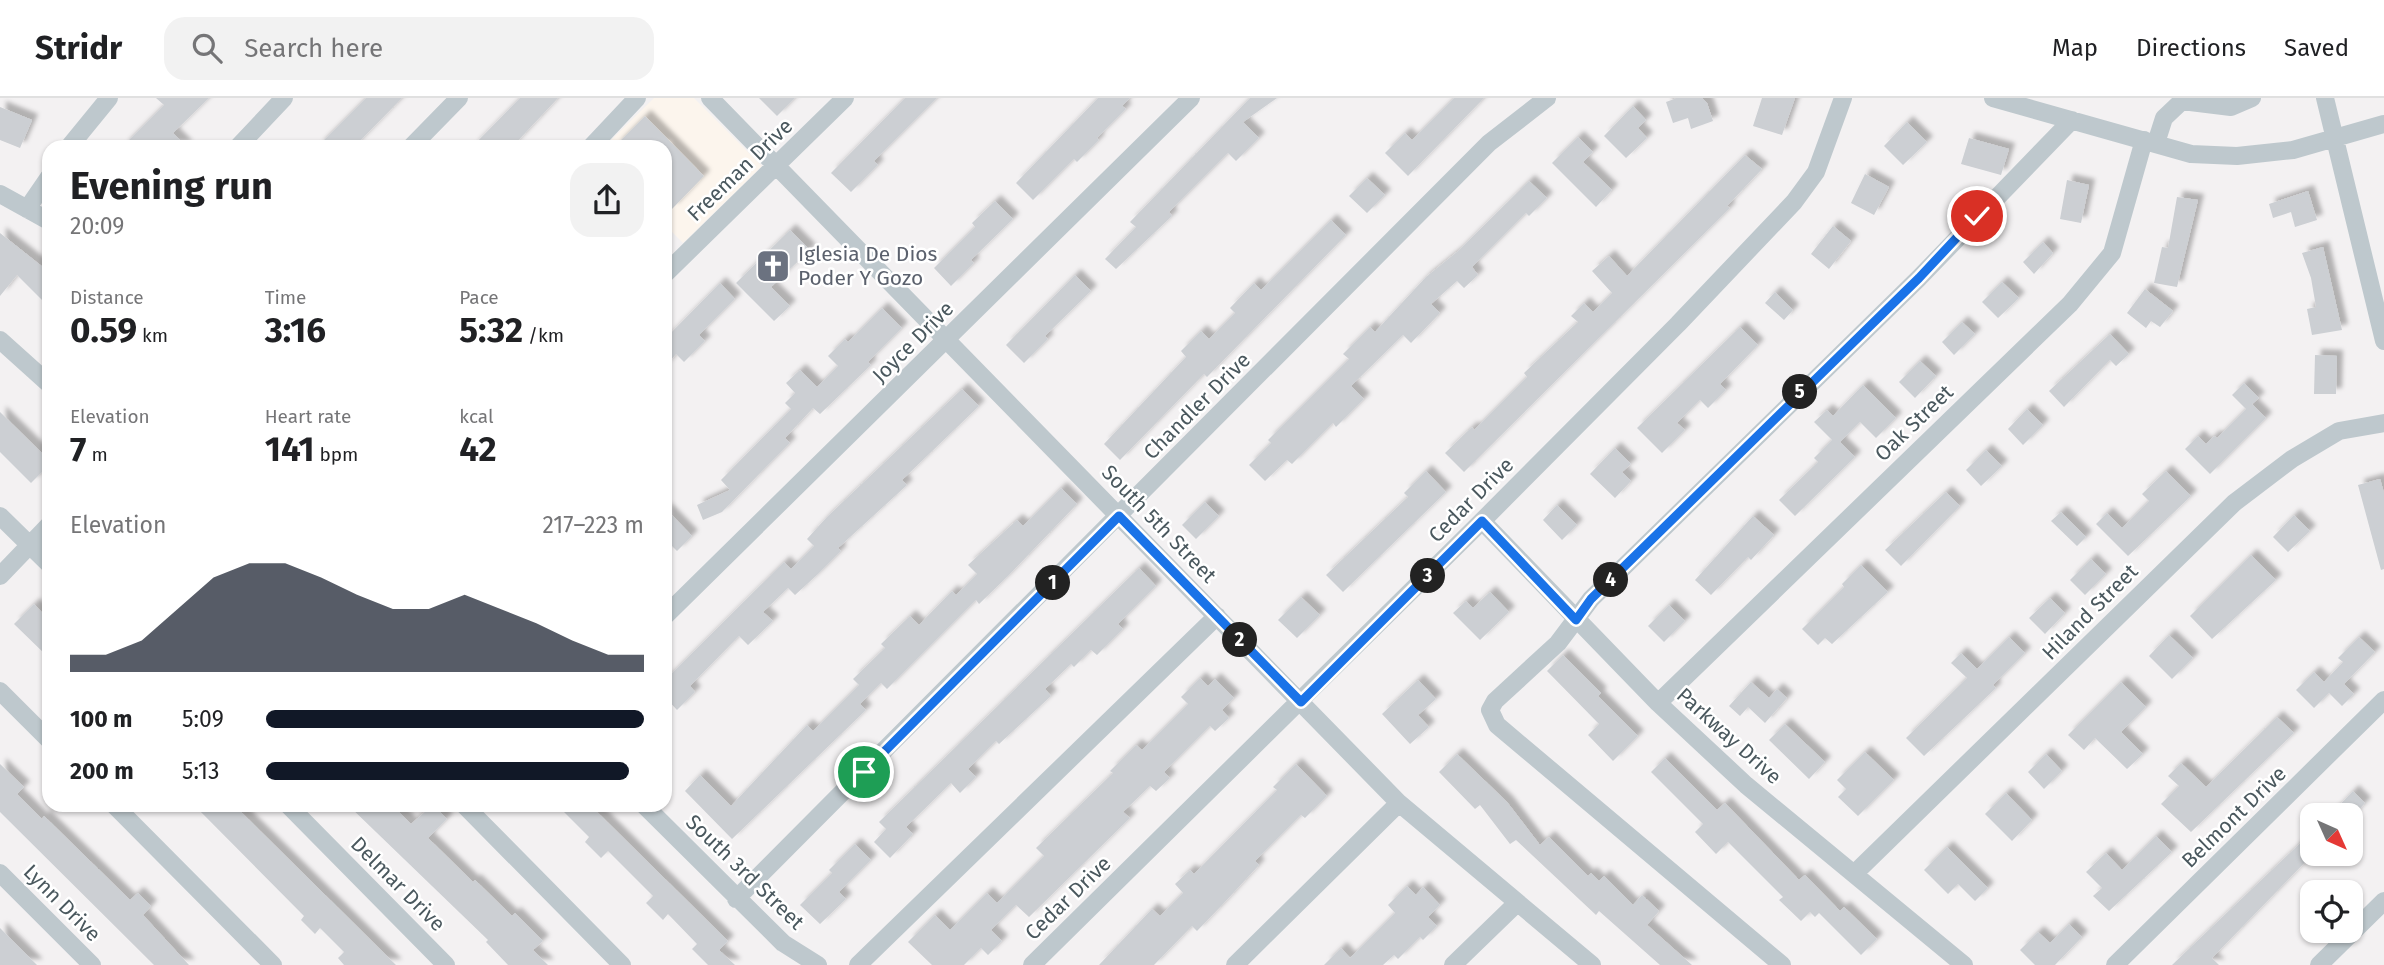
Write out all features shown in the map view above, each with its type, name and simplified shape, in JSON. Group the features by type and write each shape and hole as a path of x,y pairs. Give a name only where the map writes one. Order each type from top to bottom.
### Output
{"street":[{"path":"75,140 109,98"},
{"path":"244,140 285,98"},
{"path":"418,140 459,98"},
{"path":"598,140 637,98"},
{"name":"South 5th Street","path":"710,98 1399,803 1592,965"},
{"name":"Freeman Drive","path":"672,267 845,98"},
{"name":"Joyce Drive","path":"672,609 1191,98"},
{"name":"Chandler Drive","path":"736,899 1489,143 1547,98"},
{"name":"Cedar Drive","path":"1032,965 1482,521 1678,324 1794,202 1816,172 1843,98"},
{"path":"1993,98 2191,153 2237,156 2293,149 2384,124"},
{"name":"Oak Street","path":"1658,703 2070,304 2112,253 2150,142 2164,118 2182,101 2231,107 2252,98"},
{"path":"2325,98 2384,341"},
{"path":"1782,965 1492,718 1490,710 1495,701 1558,643 1591,599 1919,278 2072,120"},
{"path":"27,209 42,187"},
{"path":"0,194 42,217"},
{"path":"0,340 42,378"},
{"name":"Hiland Street","path":"1854,874 2234,503 2292,458 2339,431 2384,423"},
{"path":"0,516 42,557"},
{"name":"Parkway Drive","path":"1482,521 1658,703 1746,785 1964,965"},
{"path":"0,576 42,532"},
{"path":"858,965 1217,616"},
{"path":"0,691 42,733"},
{"name":"Belmont Drive","path":"2115,965 2384,700"},
{"path":"1235,965 1399,803"},
{"path":"121,812 273,965"},
{"name":"Delmar Drive","path":"295,812 446,965"},
{"path":"471,812 622,965"},
{"name":"South 3rd Street","path":"651,812 783,943 818,965"},
{"name":"Lynn Drive","path":"0,873 92,965"},
{"path":"2319,965 2384,901"},
{"path":"1453,965 1517,903"}],"shaded area":[{"path":"654,98 694,98 762,166 683,243 672,232 672,140 611,140"}],"building":[{"path":"156,98 209,98 173,133 180,140 129,140 164,105"},
{"path":"366,98 402,98 361,140 324,140"},
{"path":"520,98 558,98 519,140 479,140"},
{"path":"759,98 795,98 777,116"},
{"path":"905,98 937,98 874,161 878,165 851,192 831,173"},
{"path":"1098,98 1130,98 1122,106 1126,109 1097,138 1099,140 1077,162 1074,159 1033,200 1016,183"},
{"path":"1250,98 1277,98 1243,122 1259,138 1236,161 1228,153 1169,212 1172,216 1116,269 1105,259 1136,227 1130,222"},
{"path":"1454,98 1484,98 1408,176 1385,153 1405,133 1412,140"},
{"path":"1677,98 1702,98 1707,103 1713,121 1691,129 1688,118 1673,123 1666,102"},
{"path":"1762,98 1795,98 1782,135 1753,126"},
{"path":"1633,106 1646,120 1638,128 1647,138 1626,158 1604,136"},
{"path":"0,107 32,120 20,148 0,140"},
{"path":"645,116 669,140 621,140"},
{"path":"1907,122 1927,142 1903,165 1884,146"},
{"path":"1578,137 1593,152 1583,162 1612,190 1596,207 1552,163"},
{"path":"1969,138 2009,149 2001,175 1961,164"},
{"path":"672,143 704,176 672,209"},
{"path":"1745,155 1762,169 1727,206 1730,208 1464,472 1445,453 1472,427 1474,430 1527,377 1524,373 1578,322 1571,316 1584,303 1593,312 1612,293 1592,271 1609,256 1627,276"},
{"path":"1865,174 1889,187 1874,215 1851,203"},
{"path":"1367,178 1385,195 1367,213 1349,196"},
{"path":"2067,180 2089,185 2081,223 2060,219"},
{"path":"1529,181 1547,198 1529,216 1526,213 1472,267 1478,275 1464,288 1457,281 1431,304 1440,313 1411,343 1403,335 1351,386 1364,399 1336,427 1333,423 1292,464 1287,460 1265,481 1249,465 1271,443 1268,440 1349,359 1343,354 1370,327 1375,332 1426,277 1457,252"},
{"path":"2308,191 2317,220 2295,227 2291,212 2273,218 2269,204"},
{"path":"2177,197 2198,200 2177,287 2154,283 2162,247 2168,248"},
{"path":"995,201 1013,219 971,260 974,263 951,286 934,268 975,227 972,223"},
{"path":"1331,220 1346,235 1207,377 1204,374 1120,460 1104,444 1186,357 1181,351 1201,331 1209,339 1235,313 1230,308 1254,283 1261,290"},
{"path":"1833,226 1851,241 1829,269 1811,254"},
{"name":"Iglesia De Dios Poder Y Gozo","path":"790,230 810,250 771,287 790,306 774,321 736,283"},
{"path":"0,233 42,266 42,300 17,275 0,296"},
{"path":"2043,242 2053,253 2034,274 2023,262"},
{"path":"2323,247 2342,330 2312,335 2307,309 2316,307 2311,278 2302,253"},
{"path":"1075,275 1091,291 1045,336 1048,339 1024,363 1006,345"},
{"path":"2002,282 2019,298 1998,318 1982,302"},
{"path":"720,283 735,299 699,335 705,341 684,362 676,354 672,359 672,332"},
{"path":"2145,289 2173,311 2160,327 2151,321 2146,328 2127,313"},
{"path":"1775,292 1793,310 1784,320 1765,303"},
{"path":"882,308 902,328 868,362 871,365 820,414 813,408 785,438 790,443 722,512 703,520 697,505 730,490 721,480 791,409 785,403 795,393 786,383 800,370 817,387 838,366 828,356 845,339 848,342"},
{"path":"1962,322 1975,334 1954,355 1942,342"},
{"path":"1740,327 1758,345 1720,384 1726,390 1708,408 1700,400 1677,423 1685,430 1662,453 1637,428"},
{"path":"2110,334 2129,354 2116,366 2110,360 2064,407 2049,391"},
{"path":"2315,355 2337,356 2336,394 2314,394"},
{"path":"1920,361 1936,376 1915,398 1899,382"},
{"path":"2244,383 2259,398 2252,404 2266,418 2210,474 2185,449 2198,436 2206,444 2214,436 2217,438 2246,409 2232,395"},
{"path":"1863,385 1896,418 1876,438 1860,422 1840,442 1855,457 1795,516 1779,500 1818,462 1814,458 1832,440 1814,422 1827,410 1833,416"},
{"path":"962,389 979,406 902,480 907,485 838,548 841,551 818,574 795,595 788,588 763,612 773,621 748,645 739,636 690,686 695,692 677,710 672,705 672,673 784,562 791,569 814,546 807,539"},
{"path":"2027,409 2043,425 2023,445 2008,429"},
{"path":"0,412 42,453 42,472 31,483 0,452"},
{"path":"1615,448 1631,464 1622,472 1631,481 1615,498 1590,474"},
{"path":"1986,450 2002,466 1981,486 1966,470"},
{"path":"1426,471 1446,492 1343,592 1326,575 1408,497 1404,493"},
{"path":"2166,471 2191,496 2128,556 2096,524 2107,513 2122,528 2149,501 2142,494"},
{"path":"2380,479 2384,493 2384,569 2381,570 2358,485"},
{"path":"1061,488 1077,504 1008,576 979,604 976,600 887,689 881,683 860,704 866,710 732,839 685,791 700,775 731,806 807,725 813,731 859,685 853,679 885,648 881,644 910,616 919,625 952,591 956,595 977,574 968,565 1017,520 1023,526"},
{"path":"1946,492 1960,506 1901,566 1885,550"},
{"path":"1205,502 1219,516 1196,539 1182,525"},
{"path":"1557,505 1577,525 1562,540 1543,520"},
{"path":"2061,512 2086,537 2077,546 2051,521"},
{"path":"672,515 692,536 677,551 672,546"},
{"path":"2294,515 2310,531 2288,552 2273,537"},
{"path":"1753,516 1774,535 1751,560 1748,557 1711,595 1695,580"},
{"path":"2251,555 2276,580 2212,639 2190,616"},
{"path":"2091,559 2106,574 2085,595 2070,580"},
{"path":"1861,565 1888,592 1832,644 1825,638 1818,645 1802,629 1844,587 1842,584"},
{"path":"1139,568 1156,586 1118,624 1123,629 1097,655 1091,650 1074,667 1071,664 1045,689 1051,696 999,744 996,741 968,769 976,777 960,793 951,783 906,827 913,834 890,858 874,842 886,829 879,822"},
{"path":"1490,592 1509,612 1480,640 1453,613 1466,601 1473,608"},
{"path":"1301,597 1320,615 1297,638 1278,620"},
{"path":"2050,598 2065,613 2045,634 2029,618"},
{"path":"34,604 42,613 42,651 14,624"},
{"path":"1669,605 1685,621 1664,642 1648,626"},
{"path":"2169,635 2193,658 2172,679 2149,656"},
{"path":"2009,637 2025,653 1993,685 1996,688 1924,756 1906,738 1967,678 1951,663 1961,653 1977,669"},
{"path":"2359,637 2375,652 2344,684 2354,694 2342,706 2329,693 2314,708 2296,690 2314,672 2324,682 2343,662 2338,658"},
{"path":"1563,655 1601,693 1598,696 1638,736 1613,761 1588,735 1599,724 1547,671"},
{"path":"1200,678 1208,686 1215,679 1234,698 1222,710 1229,718 1215,731 1210,726 1164,772 1170,778 1156,791 1150,786 1123,812 1130,818 1029,917 1016,905 991,930 1002,941 988,955 981,948 964,965 932,965 908,942 935,915 950,930 987,893 997,903 1044,856 1036,848 1113,773 1110,771 1136,745 1142,750 1188,704 1181,697"},
{"path":"1418,680 1436,699 1418,715 1429,727 1410,744 1382,714"},
{"path":"1751,682 1769,698 1777,689 1787,698 1765,723 1748,707 1740,716 1729,706"},
{"path":"2121,682 2146,707 2121,732 2143,754 2127,769 2095,738 2084,750 2068,735"},
{"path":"2277,717 2294,733 2191,832 2161,804 2179,786 2168,776 2181,763 2206,787"},
{"path":"1785,724 1825,762 1809,779 1769,740"},
{"path":"1865,752 1894,780 1858,816 1838,797 1846,789 1837,780"},
{"path":"1457,754 1507,802 1540,845 1549,837 1588,876 1591,873 1599,881 1604,876 1633,905 1642,895 1659,911 1647,925 1692,965 1660,965 1599,911 1596,915 1516,840 1510,844 1480,805 1475,809 1439,772"},
{"path":"2046,754 2062,771 2044,789 2028,772"},
{"path":"1665,758 1717,810 1725,803 1799,880 1805,875 1840,911 1844,907 1877,939 1861,955 1819,913 1815,917 1810,912 1801,921 1779,900 1783,897 1728,842 1716,854 1695,832 1703,824 1651,772"},
{"path":"0,764 24,787 17,794 42,819 44,816 130,900 138,893 151,906 143,915 189,965 154,965 0,812"},
{"path":"1296,764 1327,796 1305,818 1301,815 1255,861 1259,865 1197,931 1192,926 1154,965 1099,965 1152,909 1160,916 1183,893 1175,884 1190,870 1194,874 1277,790 1273,787"},
{"path":"2353,791 2365,803 2363,805 2363,803 2341,803"},
{"path":"2006,793 2032,820 2012,841 1985,814"},
{"path":"201,812 241,812 396,965 344,965 338,958 344,952 320,928 315,934 301,920 304,916"},
{"path":"355,812 399,812 411,824 425,812 440,812 447,819 428,838 473,882 475,880 512,916 515,913 543,941 533,950 548,965 508,965 486,942 488,940"},
{"path":"564,812 597,812 728,941 719,950 735,965 708,965 692,949 697,944 668,914 663,920 646,903 653,896 608,851 601,858 585,842 589,837"},
{"path":"2156,836 2172,852 2109,911 2093,896 2102,888 2086,872 2106,853 2122,870"},
{"path":"2300,843 2301,866 2212,958 2219,965 2172,965"},
{"path":"855,844 871,860 839,892 846,899 820,924 800,905 832,873 829,870"},
{"path":"1947,847 1988,888 1975,901 1958,884 1948,894 1924,870"},
{"path":"1407,886 1416,895 1423,887 1440,905 1428,917 1437,926 1423,940 1420,937 1398,959 1394,955 1383,965 1324,965 1341,948 1350,958 1395,913 1388,905"},
{"path":"2069,924 2082,937 2055,965 2035,965 2020,950 2038,932 2050,943"},
{"path":"0,928 37,965 0,965"}],"place":[{"name":"Iglesia De Dios Poder Y Gozo","path":"773,266"}],"route":[{"path":"864,772 1119,516 1301,702 1482,521 1576,620 1591,599 1722,474 1803,389 1919,278 1977,216"}]}
